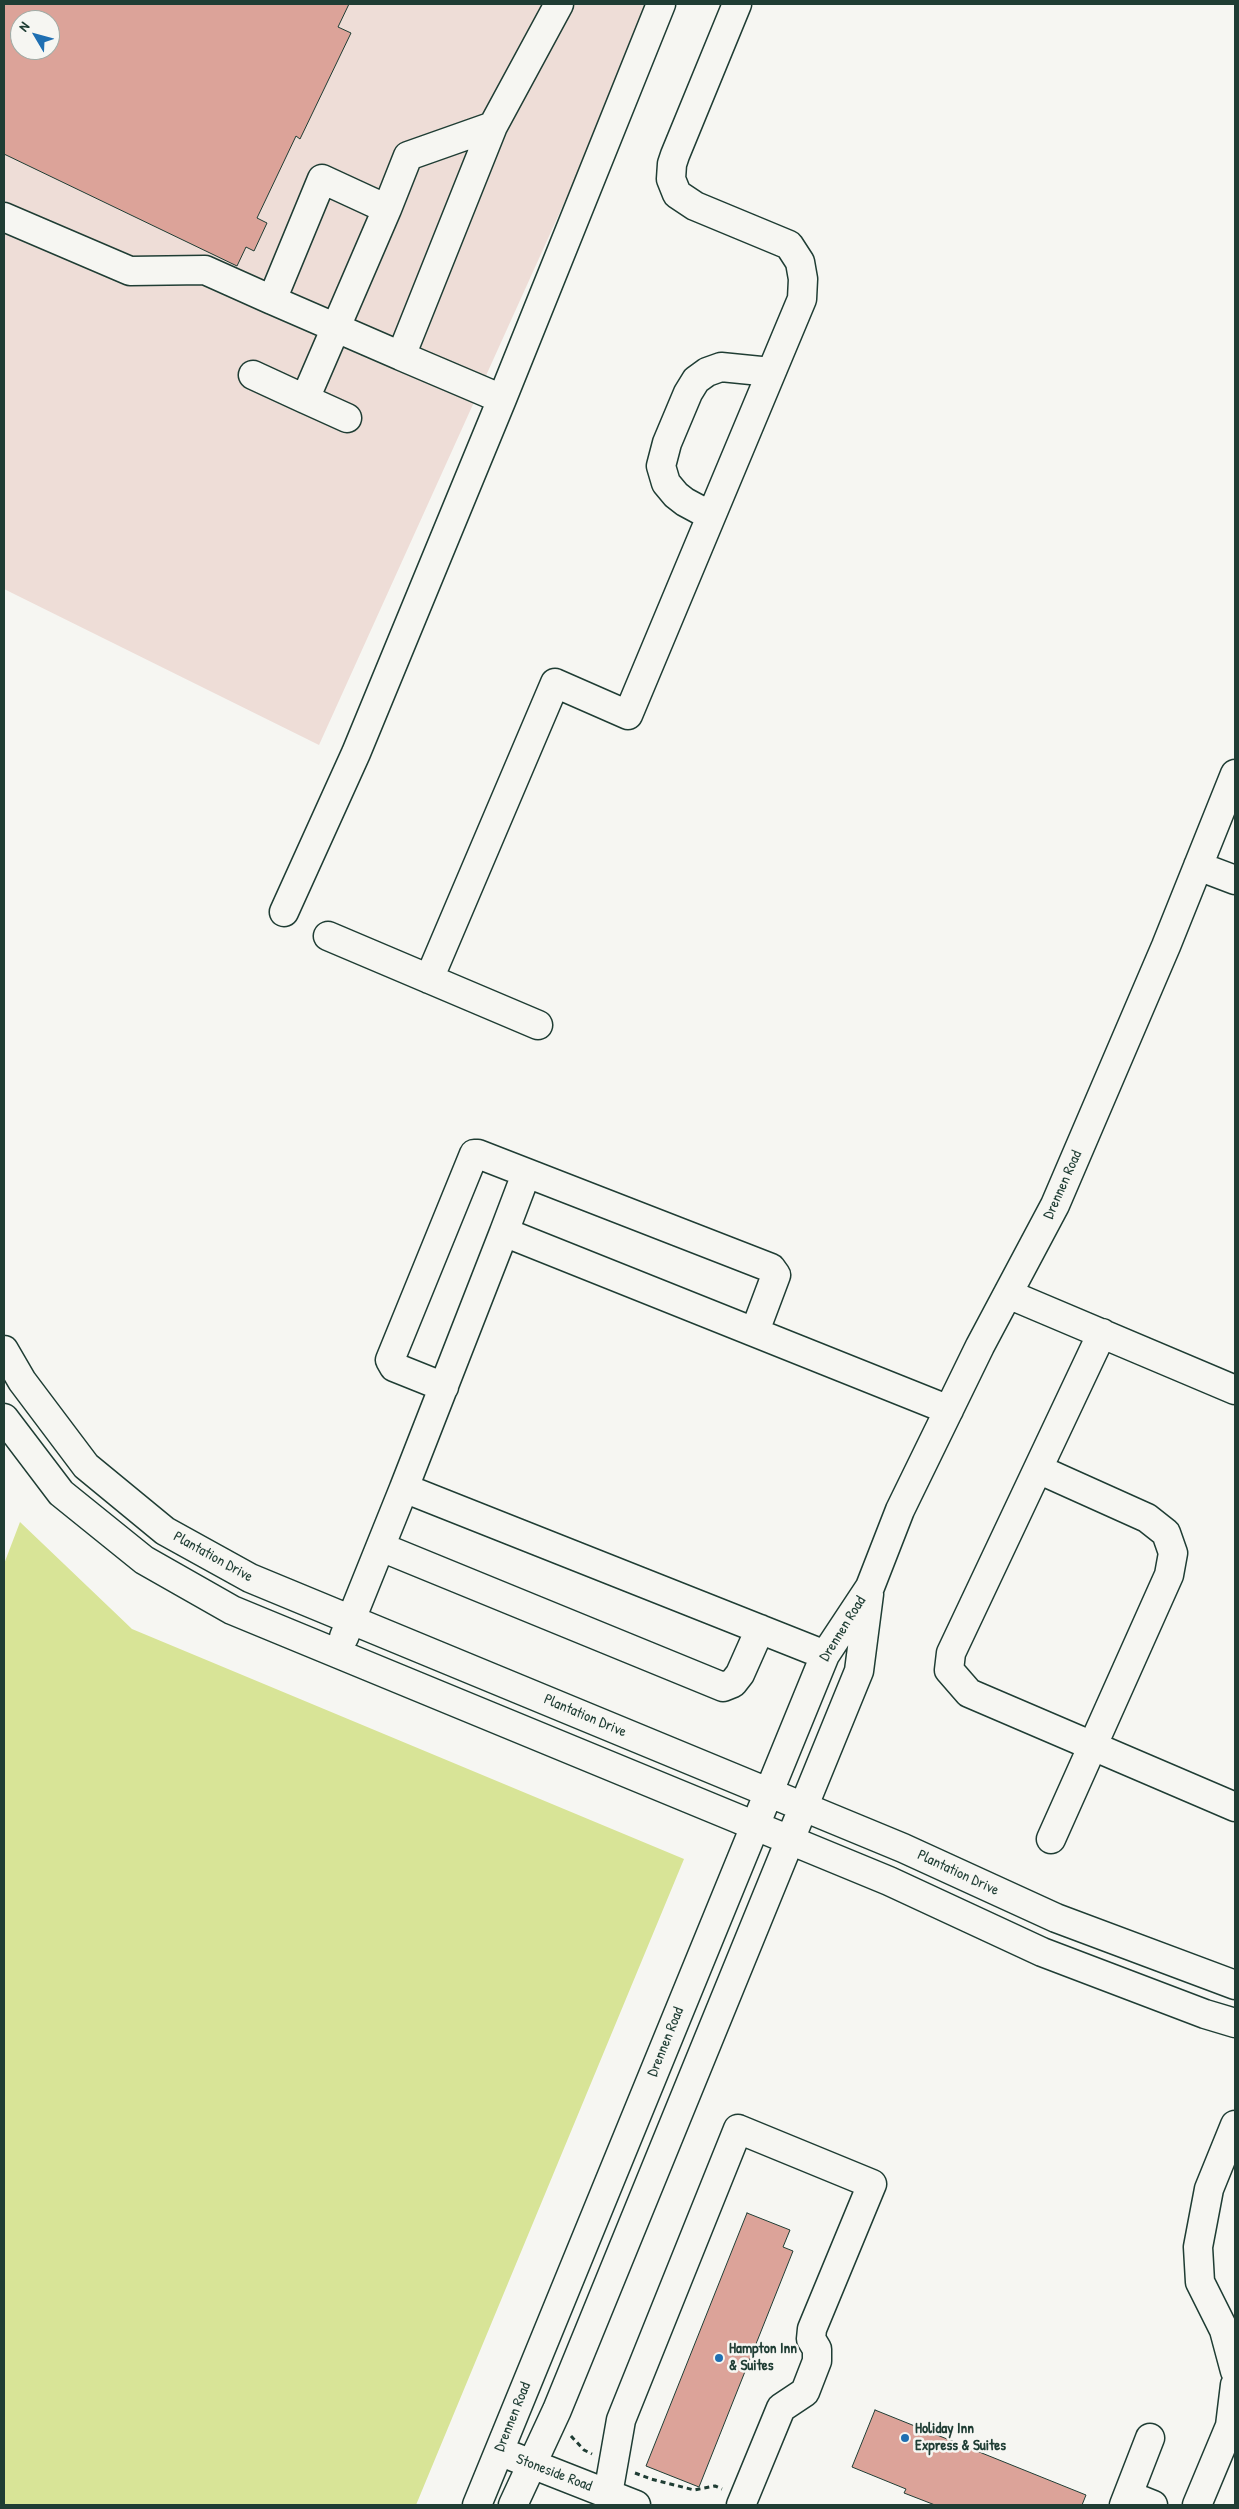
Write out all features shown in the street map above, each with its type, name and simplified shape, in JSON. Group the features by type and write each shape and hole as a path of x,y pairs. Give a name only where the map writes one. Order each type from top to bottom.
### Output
{"street":[{"path":"402,356 493,126 559,4"},
{"path":"284,912 356,753 502,399 661,4"},
{"path":"429,979 555,683 628,715 802,299 804,279 800,262 789,245 696,206 677,194 671,179 675,155 738,4"},
{"path":"305,399 388,209 408,156 493,126"},
{"path":"272,300 322,179 388,209"},
{"path":"4,217 130,271 205,270 335,329 502,399"},
{"path":"711,516 676,495 666,483 661,466 667,443 684,402 696,380 714,369 721,367 771,372"},
{"path":"253,376 347,418"},
{"name":"Drennen Road","path":"477,2505 824,1655 870,1587 900,1510 949,1410 1055,1205 1235,774"},
{"path":"1198,866 1235,880"},
{"path":"328,936 538,1026"},
{"path":"444,1387 394,1367 390,1360 474,1154 774,1271 776,1275 755,1331"},
{"path":"337,1652 444,1387 526,1174"},
{"path":"504,1232 949,1410"},
{"path":"1008,1294 1235,1390"},
{"path":"1102,1333 951,1653 949,1670 969,1693 1235,1807"},
{"name":"Plantation Drive","path":"4,1350 22,1381 86,1466 165,1530 250,1578 350,1622 490,1676 903,1848 1056,1918 1235,1985"},
{"path":"4,1418 61,1493 144,1560 232,1610 889,1881 1042,1952 1205,2014 1235,2023"},
{"path":"44,1471 70,1445"},
{"path":"1038,1469 1147,1518 1166,1533 1173,1553 1168,1575 1051,1839"},
{"path":"404,1488 824,1655"},
{"path":"381,1546 723,1687 733,1683 740,1674 760,1629"},
{"name":"Drennen Road","path":"512,2505 556,2410 859,1671 870,1587"},
{"path":"1235,2125 1209,2189 1198,2247 1200,2282 1224,2330 1235,2371"},
{"path":"608,2494 621,2420 738,2129 872,2184 812,2329 811,2339 817,2349 817,2361 805,2392 781,2408 742,2502"},
{"path":"1205,2503 1230,2426 1235,2385"},
{"path":"1150,2438 1126,2500 1153,2505"},
{"name":"Stoneside Road","path":"499,2451 636,2505"}],"path":[{"path":"570,2436 584,2450 651,2479 694,2490 715,2486 742,2502"}],"shaded area":[{"path":"4,4 654,4 319,745 4,589"}],"green space":[{"path":"20,1522 132,1629 684,1859 416,2505 4,2505 4,1564"}],"building":[{"path":"4,4 349,4 338,27 351,33 300,139 296,136 257,218 267,223 254,251 246,247 237,266 4,154"},
{"name":"Hampton Inn & Suites","path":"747,2213 790,2230 783,2247 793,2251 699,2487 646,2466"},
{"name":"Holiday Inn Express & Suites","path":"875,2410 1086,2495 1082,2505 935,2505 904,2493 906,2489 852,2467"}],"place":[{"name":"Hampton Inn & Suites","path":"719,2358"},
{"name":"Holiday Inn Express & Suites","path":"905,2438"}]}
